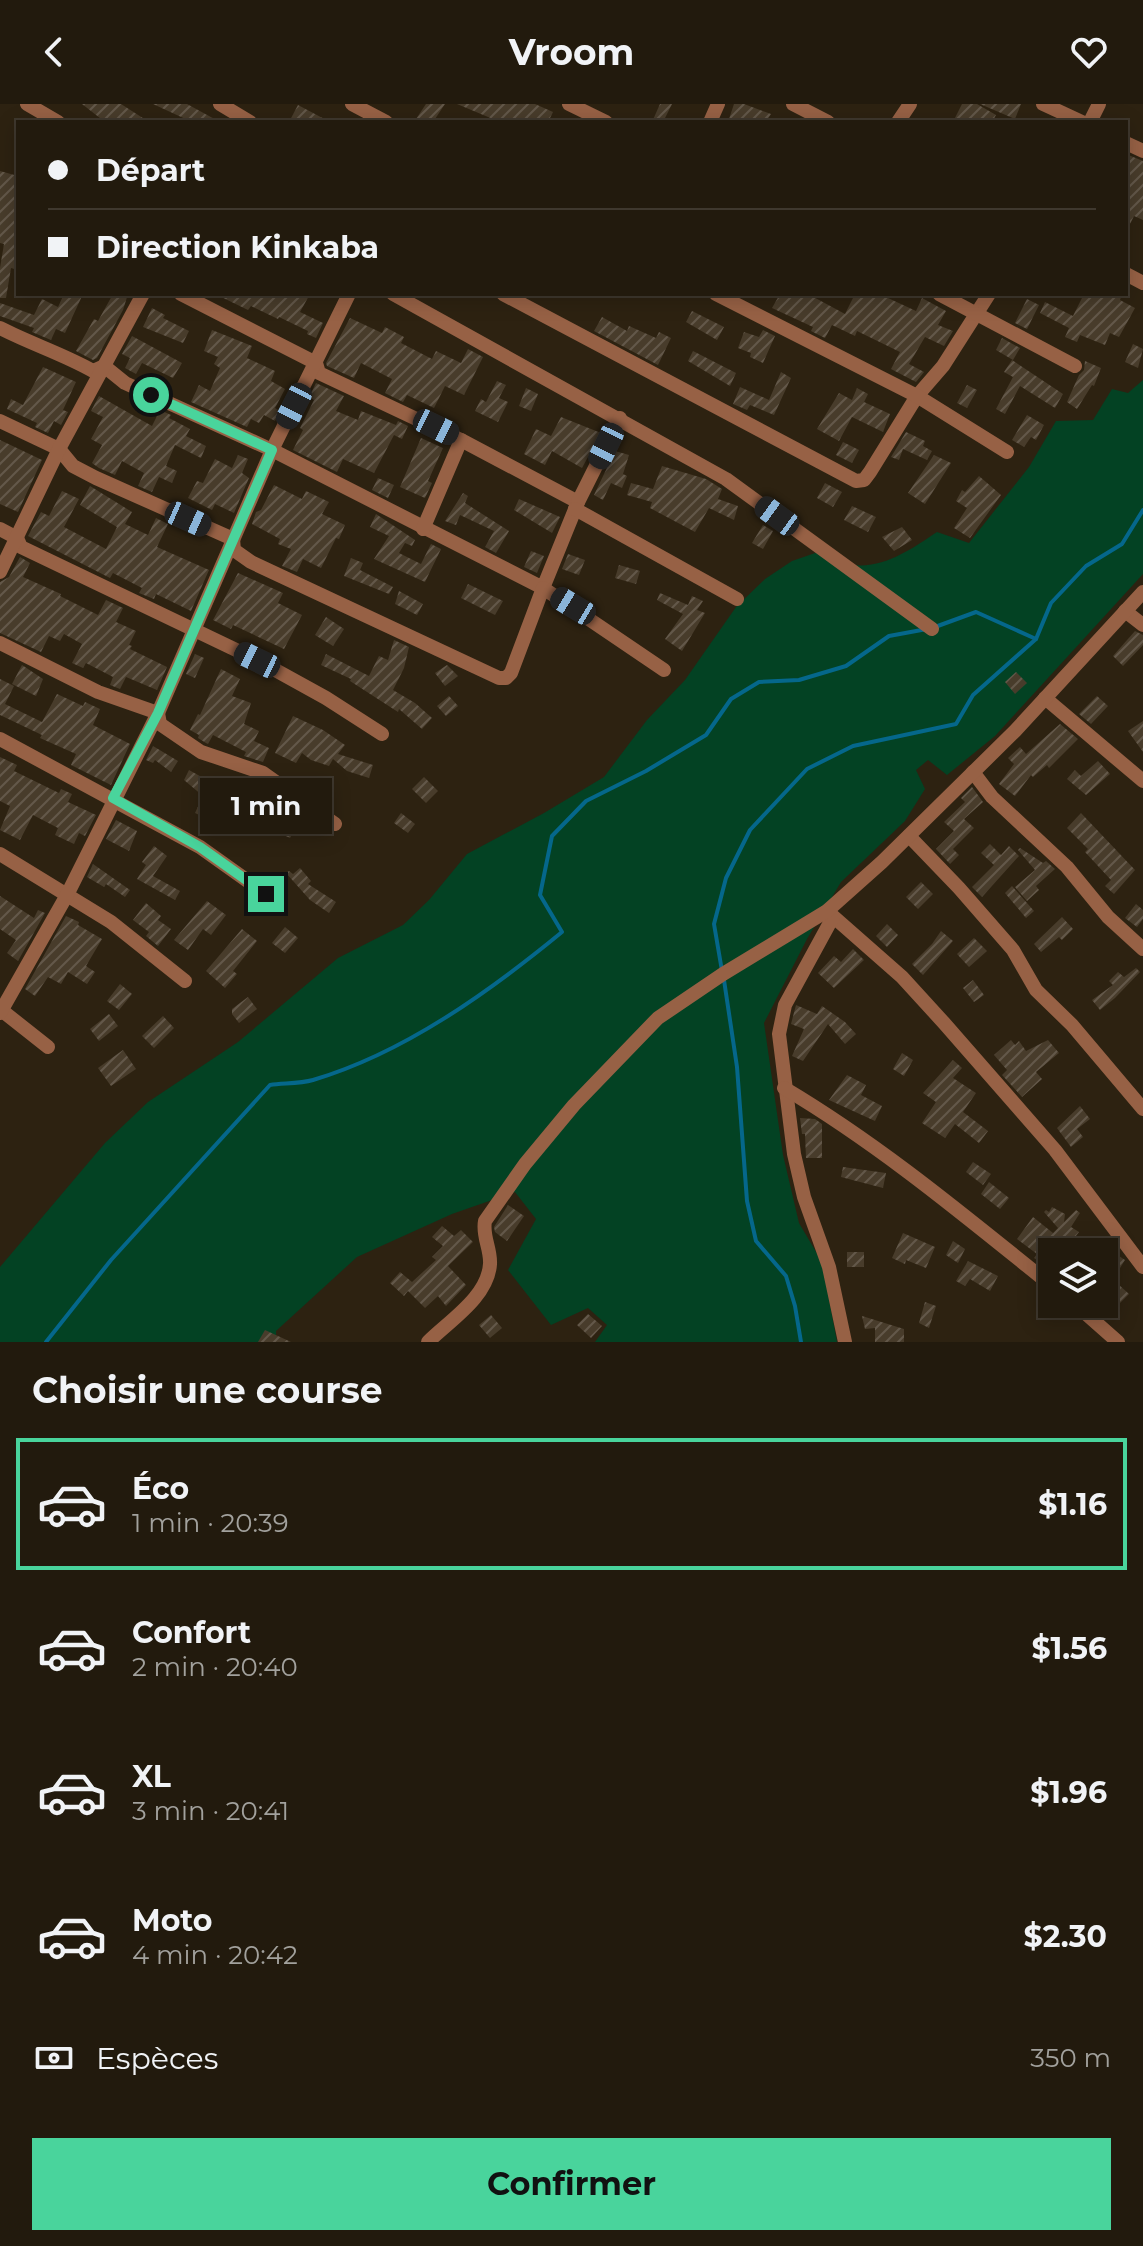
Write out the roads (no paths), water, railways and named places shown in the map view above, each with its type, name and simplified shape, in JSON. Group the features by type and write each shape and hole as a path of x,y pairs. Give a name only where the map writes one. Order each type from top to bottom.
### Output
{"street":[{"path":"27,104 55,120"},
{"path":"220,104 247,120"},
{"path":"354,104 382,120"},
{"path":"569,104 602,120"},
{"path":"793,104 824,120"},
{"path":"1043,104 1078,120"},
{"path":"0,572 59,449 142,296"},
{"path":"185,296 316,363 319,373 461,440 737,599"},
{"path":"48,1047 1,1011 67,895 158,713 272,450 348,296"},
{"path":"397,296 726,479 932,629"},
{"path":"507,296 856,481 864,480 917,396 943,366 988,296"},
{"path":"720,296 917,396 1007,452"},
{"path":"943,296 1075,366"},
{"path":"0,328 93,371 104,366"},
{"path":"104,366 125,383 272,450 543,588 664,670"},
{"path":"233,539 234,550 251,562 499,678 506,678 511,673 577,505 620,418"},
{"path":"0,421 59,449 73,466 233,539"},
{"path":"423,529 461,440"},
{"path":"0,529 17,538 21,547 194,628 299,682 382,734"},
{"path":"428,1342 471,1301 488,1279 490,1253 485,1221 525,1164 616,1059 669,1011 723,974 830,914 1015,731 1143,592"},
{"path":"1125,611 1143,625"},
{"path":"0,643 98,692 158,713"},
{"path":"1045,698 1143,781"},
{"path":"158,713 160,724 172,734 201,752 263,773 335,824"},
{"path":"0,739 200,847 266,894"},
{"path":"973,772 992,797 1067,867 1108,917 1143,949"},
{"path":"909,836 1013,950 1036,990 1072,1025 1143,1109"},
{"path":"0,854 124,931 185,981"},
{"path":"830,914 785,1005 779,1034 794,1154 804,1197 829,1267 845,1342"},
{"path":"830,914 902,977 944,1023 1055,1150 1143,1267"},
{"path":"784,1088 863,1137 907,1169 1038,1275"},
{"path":"1091,1318 1118,1342"}],"waterway":[{"path":"722,971 714,924 726,878 750,830 807,769 853,746 956,724 973,695 1036,639 1051,603 1086,566 1122,544 1143,510"},
{"path":"935,627 976,612 1036,639"},
{"path":"46,1342 111,1260 270,1085 313,1080 380,1054 413,1037 505,977 562,932 540,895 552,836 586,801 646,771 706,735 731,699 759,682 799,680 846,666 889,636 927,629"},
{"path":"724,980 737,1067 747,1201 756,1241 786,1276 801,1342"}]}
